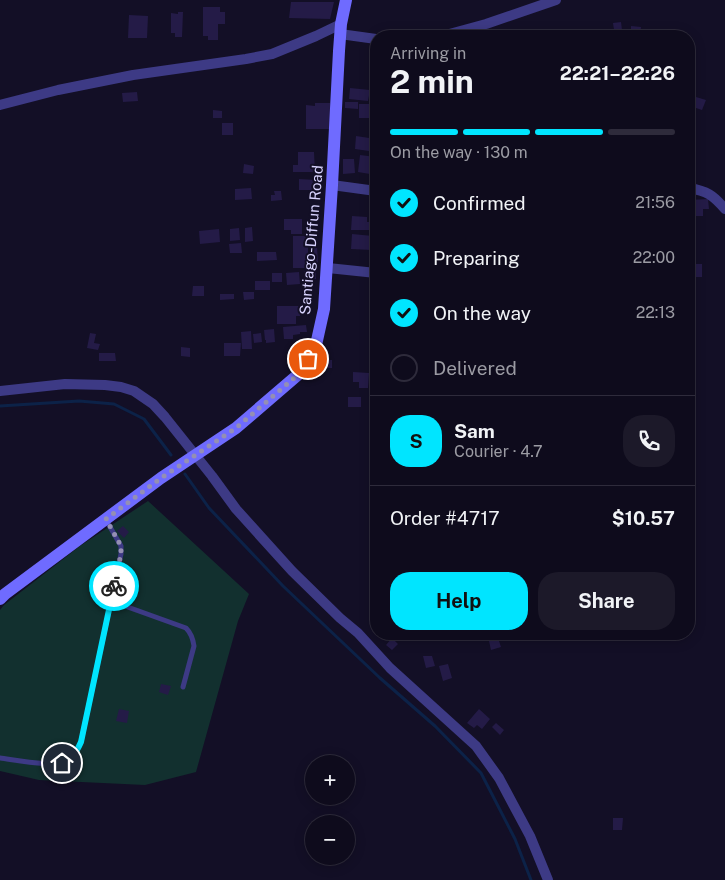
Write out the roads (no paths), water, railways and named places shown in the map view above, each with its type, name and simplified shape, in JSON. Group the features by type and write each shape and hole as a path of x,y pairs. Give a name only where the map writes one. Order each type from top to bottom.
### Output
{"main road":[{"name":"Santiago-Diffun Road","path":"0,599 161,478 236,428 300,373 316,345 324,310 328,268 339,51 346,0"}],"street":[{"path":"464,30 556,0"},
{"path":"0,105 58,90 134,75 272,54 341,29 370,37"},
{"path":"332,185 370,190"},
{"path":"695,189 710,193 725,209"},
{"path":"328,268 370,272"},
{"path":"0,391 65,384 105,385 134,391 153,404 195,455 236,510 292,571 358,633 390,668 476,746 499,778 526,828 548,880"}],"lane":[{"path":"0,758 49,764 62,763 70,759 81,742 121,554 121,546 106,519"},
{"path":"111,601 186,628 190,632 194,646 183,687"}],"waterway":[{"path":"0,406 79,401 114,404 144,419 171,455"},
{"path":"185,474 209,508 283,586 380,678 435,726 481,773 515,839 531,880"}]}
